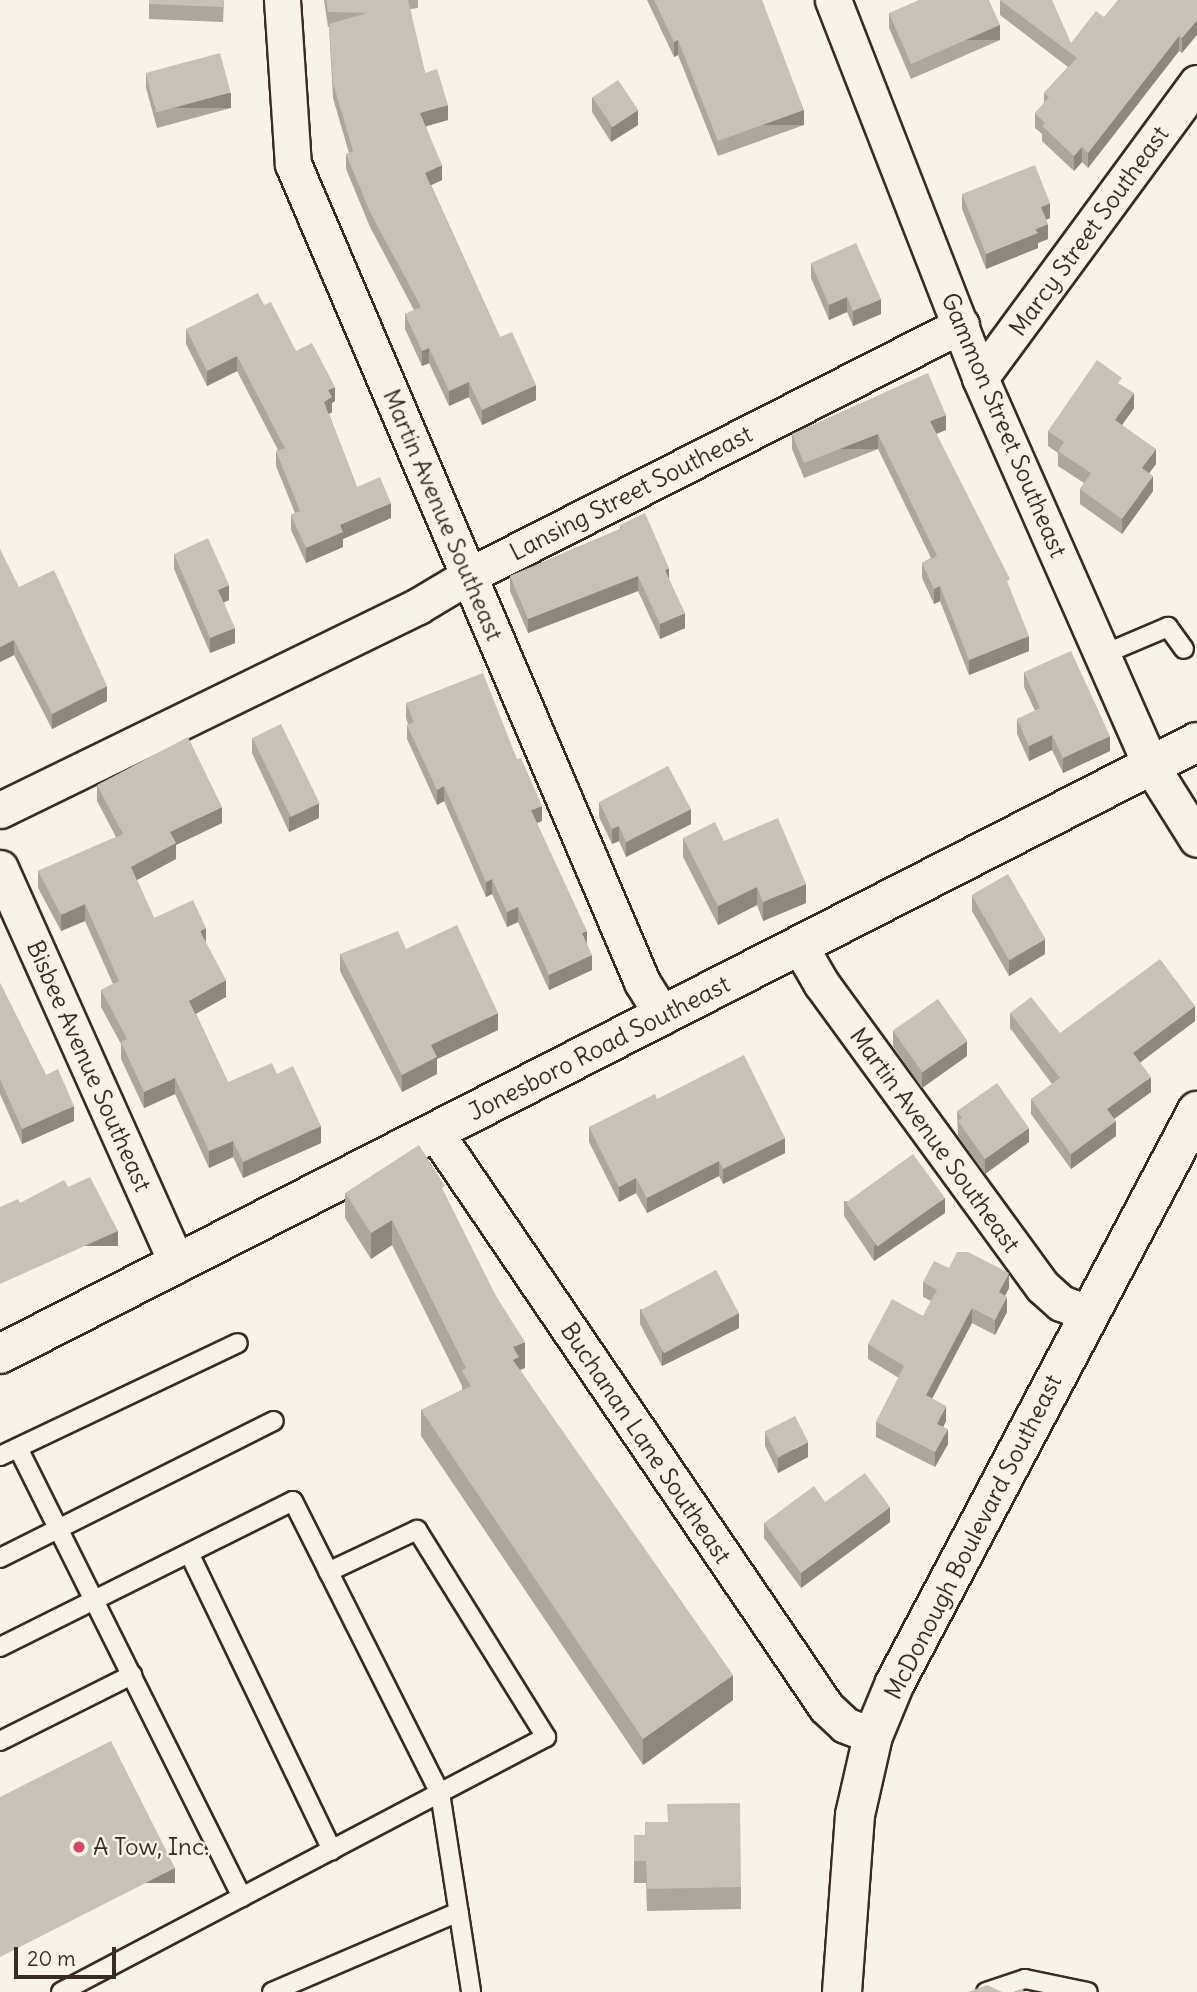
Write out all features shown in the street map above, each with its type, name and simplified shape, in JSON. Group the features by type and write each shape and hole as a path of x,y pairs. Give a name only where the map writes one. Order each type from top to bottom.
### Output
{"main road":[{"name":"Jonesboro Road Southeast","path":"0,1354 1197,742"},
{"name":"McDonough Boulevard Southeast","path":"842,1992 856,1815 873,1736 895,1683 1197,1111"}],"street":[{"name":"Martin Avenue Southeast","path":"282,0 293,164 642,982 663,1016"},
{"name":"Gammon Street Southeast","path":"833,0 980,377 1151,766 1197,839"},
{"name":"Marcy Street Southeast","path":"980,377 1197,83"},
{"name":"Lansing Street Southeast","path":"0,810 418,606 470,575 961,325"},
{"name":"Bisbee Avenue Southeast","path":"0,868 177,1264"},
{"name":"Martin Avenue Southeast","path":"799,946 821,984 1043,1287 1061,1303 1090,1314"},
{"name":"Buchanan Lane Southeast","path":"435,1132 826,1707 845,1725 873,1736"}],"lane":[{"path":"1102,654 1168,627 1184,649"},
{"path":"0,1457 238,1343"},
{"path":"0,1559 274,1421"},
{"path":"18,1448 242,1897"},
{"path":"0,1647 293,1501 440,1793 471,1992"},
{"path":"61,1992 546,1737 417,1530 328,1572"},
{"path":"189,1553 332,1850"},
{"path":"0,1741 132,1675"},
{"path":"272,1992 459,1912"},
{"path":"986,1992 1025,1979 1088,1992"}],"building":[{"path":"149,0 224,0 223,7 149,4"},
{"path":"326,0 408,0 425,73 437,69 448,105 420,113 442,165 425,173 500,337 512,332 536,385 482,410 469,382 449,391 429,348 422,351 405,314 421,307 370,212 346,154 353,151 333,83 329,24 367,13 328,12"},
{"path":"654,0 762,0 804,110 718,141 678,40 674,42"},
{"path":"919,0 989,0 1000,25 911,64 889,13"},
{"path":"1000,0 1052,0 1071,43 1096,11 1104,17 1118,0 1197,0 1197,20 1182,38 1179,36 1088,153 1082,147 1074,156 1042,126 1045,123 1035,113 1049,97 1044,93 1077,58"},
{"path":"220,53 231,93 156,113 146,73"},
{"path":"618,80 638,110 612,127 592,97"},
{"path":"1035,165 1050,203 1041,207 1048,224 1035,229 1038,233 986,254 962,194"},
{"path":"856,243 881,299 853,311 847,297 829,305 811,263"},
{"path":"258,293 264,305 271,302 296,351 312,343 335,387 328,390 332,397 324,402 357,487 380,477 391,503 340,525 343,532 306,548 291,515 300,511 276,451 285,448 237,356 207,371 186,329"},
{"path":"1097,360 1122,378 1118,383 1134,393 1115,420 1156,449 1142,468 1153,476 1122,519 1080,489 1091,473 1058,451 1064,442 1048,431"},
{"path":"928,373 946,415 930,421 1010,579 1007,581 1029,636 969,660 940,586 934,589 922,563 937,556 878,434 804,463 792,434"},
{"path":"645,513 669,568 665,570 685,613 660,624 638,576 528,619 510,576 621,529 620,525"},
{"path":"208,538 229,585 218,590 235,628 210,638 174,554"},
{"path":"0,549 19,587 54,570 107,686 52,714 14,640 0,647"},
{"path":"1071,651 1110,736 1063,758 1052,735 1029,746 1017,719 1040,708 1024,672"},
{"path":"483,673 517,759 521,758 542,806 531,810 587,931 582,933 592,955 549,975 518,907 507,912 492,879 486,882 444,786 437,790 407,725 414,722 406,703"},
{"path":"281,724 320,803 291,817 252,738"},
{"path":"188,737 222,807 170,832 176,843 131,867 154,918 193,900 206,928 200,931 226,980 189,1001 228,1082 272,1063 277,1074 293,1066 321,1126 243,1162 233,1141 209,1151 175,1078 144,1092 121,1042 127,1039 101,990 119,981 85,904 61,915 38,871 123,834 97,785"},
{"path":"668,766 691,809 626,842 619,826 612,829 599,802"},
{"path":"778,818 806,884 763,902 757,887 718,906 683,838 715,822 724,841"},
{"path":"1008,874 1046,939 1009,960 972,895"},
{"path":"457,925 498,1013 431,1045 437,1057 402,1075 340,954 398,931 406,949"},
{"path":"1160,959 1195,1006 1133,1053 1151,1077 1107,1109 1116,1121 1071,1154 1031,1099 1060,1078 1010,1013 1031,997 1060,1033"},
{"path":"0,983 46,1075 58,1069 74,1106 22,1129 0,1079"},
{"path":"938,999 967,1041 922,1072 893,1031"},
{"path":"744,1055 785,1138 723,1169 719,1161 647,1198 636,1178 619,1187 589,1127 655,1094 657,1099"},
{"path":"997,1083 1029,1128 985,1159 958,1121 962,1118 957,1111"},
{"path":"419,1145 445,1186 442,1188 496,1296 525,1342 513,1347 519,1357 513,1360 733,1675 643,1739 421,1410 471,1386 462,1371 466,1368 392,1220 371,1233 345,1193"},
{"path":"913,1154 945,1198 878,1246 846,1203"},
{"path":"90,1177 118,1231 0,1284 0,1207 18,1199 20,1203 64,1180 68,1187"},
{"path":"957,1252 968,1252 1009,1273 999,1292 1007,1297 995,1320 972,1308 926,1395 946,1406 937,1424 948,1429 935,1452 876,1422 904,1366 868,1344 892,1299 923,1316 937,1290 923,1282 934,1261 949,1268"},
{"path":"716,1270 739,1313 664,1353 641,1310"},
{"path":"795,1416 808,1442 778,1457 765,1431"},
{"path":"865,1473 890,1507 801,1573 764,1523 814,1486 825,1502"},
{"name":"A Tow, Inc.","path":"111,1741 175,1868 0,1957 0,1797"},
{"path":"740,1803 741,1887 647,1889 646,1861 634,1861 634,1835 645,1835 645,1822 668,1822 667,1804"},
{"path":"987,1985 1002,1992 968,1992"}],"place":[{"name":"A Tow, Inc.","path":"79,1847"}]}
